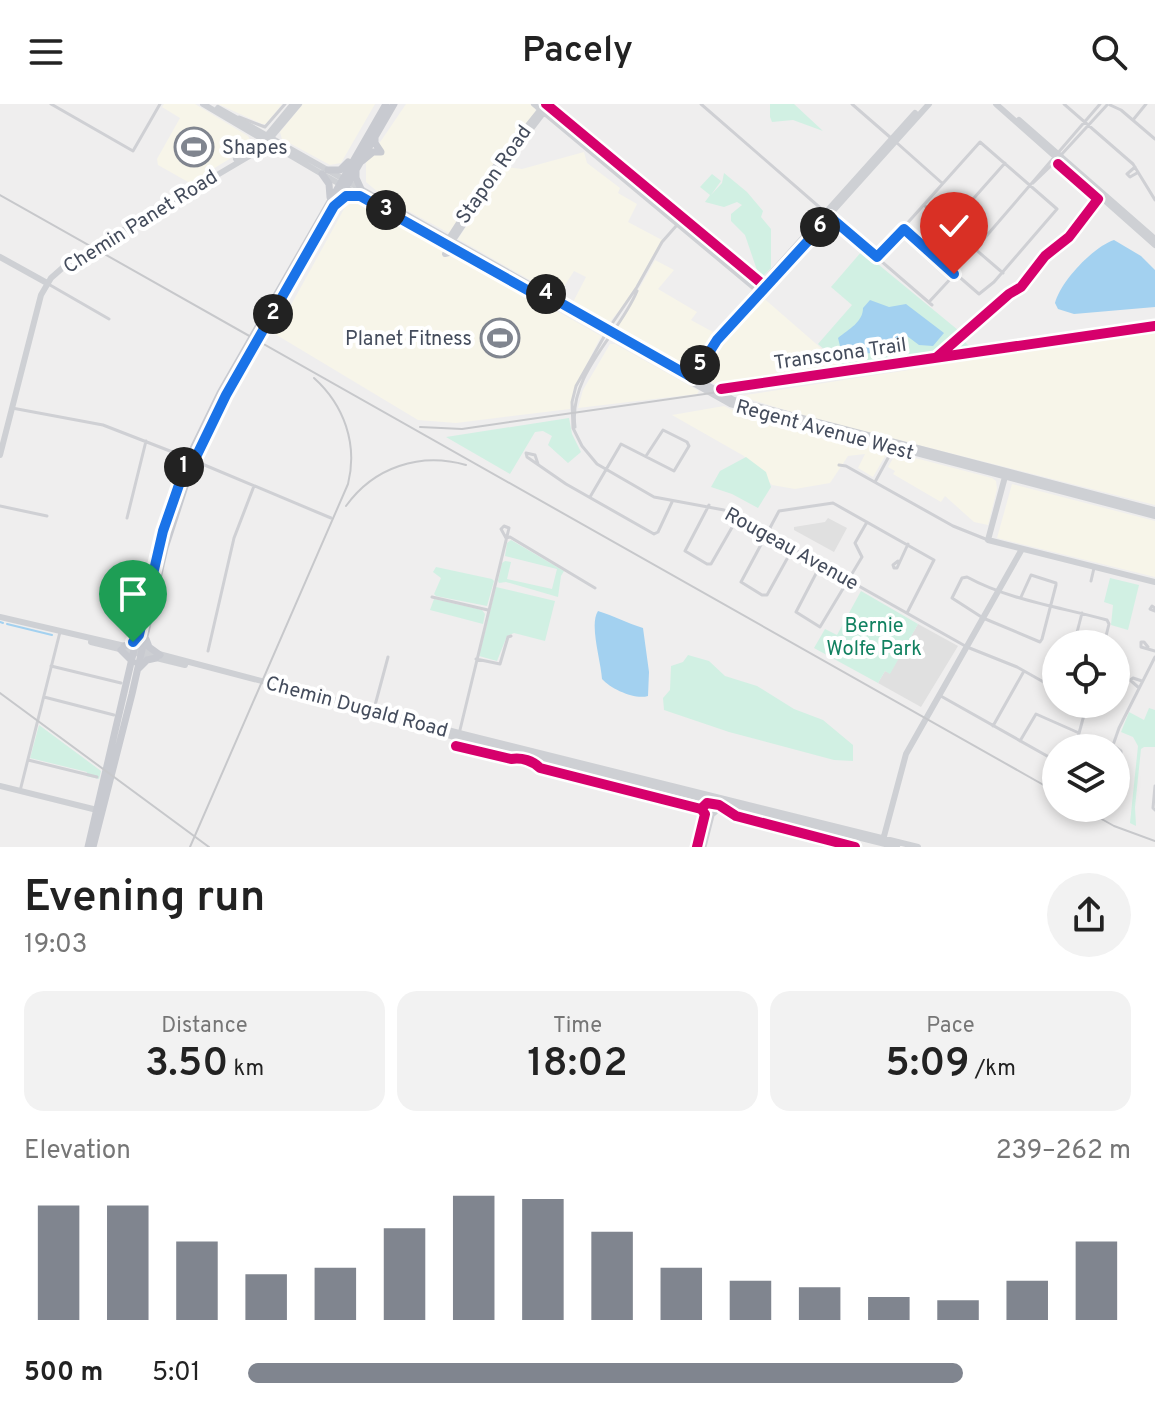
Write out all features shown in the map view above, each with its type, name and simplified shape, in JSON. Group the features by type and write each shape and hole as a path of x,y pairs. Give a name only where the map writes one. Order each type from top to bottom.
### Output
{"main road":[{"path":"203,104 256,128 268,130 278,127"},
{"path":"211,104 254,138 251,150"},
{"path":"244,159 264,149 280,147 277,134 281,114 296,104"},
{"path":"267,139 296,104"},
{"path":"90,847 135,666 163,531 208,416 386,104"},
{"path":"343,183 394,104"},
{"path":"690,379 708,344 926,104"},
{"path":"998,104 1155,242"},
{"path":"540,108 760,290"},
{"name":"Stapon Road","path":"449,242 540,108"},
{"path":"244,128 267,139"},
{"path":"256,128 267,139"},
{"path":"331,204 347,195 361,192 356,166 371,153 381,152 375,143 375,133"},
{"name":"Regent Avenue West","path":"267,139 730,404 843,429 894,446 1155,516"},
{"name":"Chemin Panet Road","path":"0,455 36,309 47,283 68,263 225,169 267,139"},
{"name":"Chemin Panet Road","path":"235,162 244,159 267,139"},
{"path":"331,204 325,172 341,169 355,155"},
{"name":"Regent Avenue West","path":"449,242 457,251 530,288"},
{"path":"445,254 457,251"},
{"path":"0,257 47,283"},
{"name":"Regent Avenue West","path":"778,416 836,434 1155,510"},
{"path":"836,434 843,429"},
{"path":"991,473 1002,489"},
{"path":"1006,474 988,540 1155,582"},
{"path":"885,844 885,826 904,760 1022,549"},
{"name":"Chemin Dugald Road","path":"0,617 374,709 458,736 867,837"},
{"path":"135,666 123,648 142,634"},
{"path":"135,666 158,656 147,646 142,634"},
{"name":"Chemin Dugald Road","path":"264,683 695,797 715,799 727,805 867,837"},
{"path":"0,786 99,811"},
{"path":"695,797 712,813 727,805"},
{"path":"867,837 885,826"},
{"path":"885,826 889,836 885,844"},
{"path":"867,837 885,844 918,847"}],"street":[{"path":"51,104 133,151 160,104"},
{"path":"256,128 265,127 281,114 285,104"},
{"path":"701,104 931,303 954,274"},
{"path":"852,104 942,183"},
{"path":"1064,104 1137,170 1154,198"},
{"path":"976,248 1086,124 1108,104 1121,110 1155,139"},
{"path":"1133,120 1146,104"},
{"path":"877,257 980,142 1032,184 1057,211 983,293 976,293 904,229"},
{"path":"950,225 1005,163"},
{"path":"1150,192 1155,189"},
{"path":"924,205 1003,273"},
{"name":"Rougeau Avenue","path":"677,222 662,242 636,294 609,333 580,389 575,411 576,434 590,457 605,470 648,494 672,502 709,505 738,517 967,647 1042,681"},
{"path":"47,283 109,319"},
{"path":"12,408 89,421 146,441 331,518"},
{"path":"590,497 621,444 674,471 689,446 665,430 659,432 646,456"},
{"path":"127,518 146,441"},
{"path":"875,482 894,446"},
{"path":"538,464 654,534 658,532 672,502"},
{"path":"839,465 965,533 988,540"},
{"path":"208,651 234,538 254,486"},
{"path":"793,548 767,595 742,584 740,579 779,511 829,503 908,544 935,562 907,613"},
{"path":"709,505 685,551 707,564 711,564 738,517"},
{"path":"0,506 47,516"},
{"path":"822,564 796,610 798,616 822,627 862,557 854,546 867,522"},
{"path":"458,736 506,538 510,537 545,556 595,588"},
{"path":"898,561 908,544"},
{"path":"1091,581 1094,568"},
{"path":"1021,597 1029,576 1053,580 1056,585 1051,605 1040,642 983,618 953,601 952,597 962,578 967,577 999,591 1021,597 1051,605 1082,613 1108,621 1106,630"},
{"path":"432,597 488,610"},
{"path":"1078,630 1082,613"},
{"path":"20,791 60,632"},
{"path":"500,664 508,637 511,636"},
{"path":"1118,734 1155,654 1148,647"},
{"path":"374,709 388,657"},
{"path":"476,659 509,664"},
{"path":"51,666 121,683"},
{"path":"993,726 1024,671"},
{"path":"1139,687 1130,680 1142,681"},
{"path":"939,695 1042,753"},
{"path":"44,697 114,715"},
{"path":"1020,741 1036,714 1079,733 1083,718"},
{"path":"28,760 97,777"},
{"path":"1155,786 1155,810"},
{"path":"702,847 715,799"}],"shaded area":[{"path":"164,104 195,104 248,136 251,141 249,147 190,183 158,165 157,159 180,118 162,107"},
{"path":"218,104 282,104 266,124 262,124"},
{"path":"303,104 375,104 341,163 330,165 282,139 280,132"},
{"path":"406,104 530,104 535,108 536,114 486,177 449,233 386,199 366,182 366,163"},
{"path":"584,152 587,163 620,188 618,193 637,204 628,222 662,240 628,300 608,324 572,304 586,277 574,271 558,296 458,239 505,167 522,169"},
{"path":"357,198 601,336 574,390 570,409 456,423 418,420 275,334 349,200"},
{"path":"655,260 674,270 658,289 697,312 691,320 713,332 690,367 685,369 616,330"},
{"path":"761,296 845,369 720,387 702,377 702,370 715,349"},
{"path":"1155,333 1155,505 812,418 739,396 909,370 910,367"},
{"path":"610,344 699,391 697,394 578,408 583,390"},
{"path":"724,406 888,451 873,477 858,468 865,454 848,456 830,483 795,489 772,485 744,456 672,415"},
{"path":"896,453 996,481 997,489 988,525 974,522 945,496 941,502 893,474 895,471 888,467"},
{"path":"1012,484 1155,521 1155,577 997,538"},
{"path":"828,518 847,528 834,552 794,530 794,527 825,522"},
{"path":"918,624 958,646 921,707 878,683 885,671 890,673"}],"green space":[{"path":"770,104 794,104 823,131 793,120 772,122"},
{"path":"724,173 747,192 763,211 761,217 771,229 771,268 760,279 745,235 731,221 731,214 742,205 737,202 724,207 705,202 710,195 700,187 712,174 721,181 711,195 722,183"},
{"path":"862,251 964,335 961,338 975,352 848,370 818,344 852,305 831,287"},
{"path":"569,418 572,434 581,452 568,463 548,445 552,436 543,431 535,432 510,474 446,437"},
{"path":"746,457 766,472 771,487 758,508 711,487 720,471"},
{"path":"511,540 564,571 558,597 506,582 499,583 505,561 511,562 507,579 552,589 557,569 505,556 507,543"},
{"path":"436,567 492,579 487,606 436,596 434,594 441,578 433,572"},
{"path":"1110,578 1139,585 1128,630 1111,625 1113,605 1104,602"},
{"path":"496,587 555,601 545,641 514,633 507,636 497,661 479,656"},
{"name":"Bernie Wolfe Park","path":"861,591 918,624 890,674 885,671 878,683 814,648 825,629 837,635"},
{"path":"434,599 482,610 485,614 483,624 430,610"},
{"path":"688,655 709,661 725,676 757,686 794,709 823,720 853,745 853,761 834,760 729,732 664,710 663,698 670,690 671,666 683,662"},
{"path":"1149,708 1155,710 1155,747 1141,749 1136,826 1130,823 1138,746 1130,734 1121,732 1130,713 1144,720"},
{"path":"39,725 101,771 99,779 86,776 87,772 30,758"}],"water":[{"path":"1114,240 1141,256 1155,270 1155,307 1074,314 1058,309 1055,303 1058,294 1071,275 1088,257"},
{"path":"870,300 889,307 906,304 944,333 933,346 919,345 907,336 898,348 890,351 852,355 840,346 838,338 858,321"},
{"path":"598,611 643,628 649,672 648,696 624,693 602,679 595,633"}],"waterway":[{"path":"7,624 52,635"}],"railway":[{"path":"0,195 1042,784"},
{"path":"420,427 462,429 1155,329"},
{"path":"190,847 348,484 351,454 346,426 333,400 314,378"},
{"path":"346,506 370,481 399,466 432,460 466,465"},
{"path":"0,693 209,847"},
{"path":"1107,822 1155,841"}],"cycle path":[{"path":"546,104 760,282"},
{"path":"937,357 1021,287 1045,256 1069,237 1098,199 1058,164"},
{"name":"Transcona Trail","path":"721,389 1155,326"},
{"path":"456,746 523,759 540,768 701,809 705,814 697,847"},
{"path":"701,809 707,803 719,805 736,816 855,847"}],"place":[{"name":"Shapes","path":"194,147"},
{"name":"Planet Fitness","path":"500,338"}],"route":[{"path":"133,642 139,635 168,510 188,459 194,461 226,395 334,206 346,196 360,196 529,291 538,290 693,378 717,340 830,217 877,257 904,229 954,274"}]}
